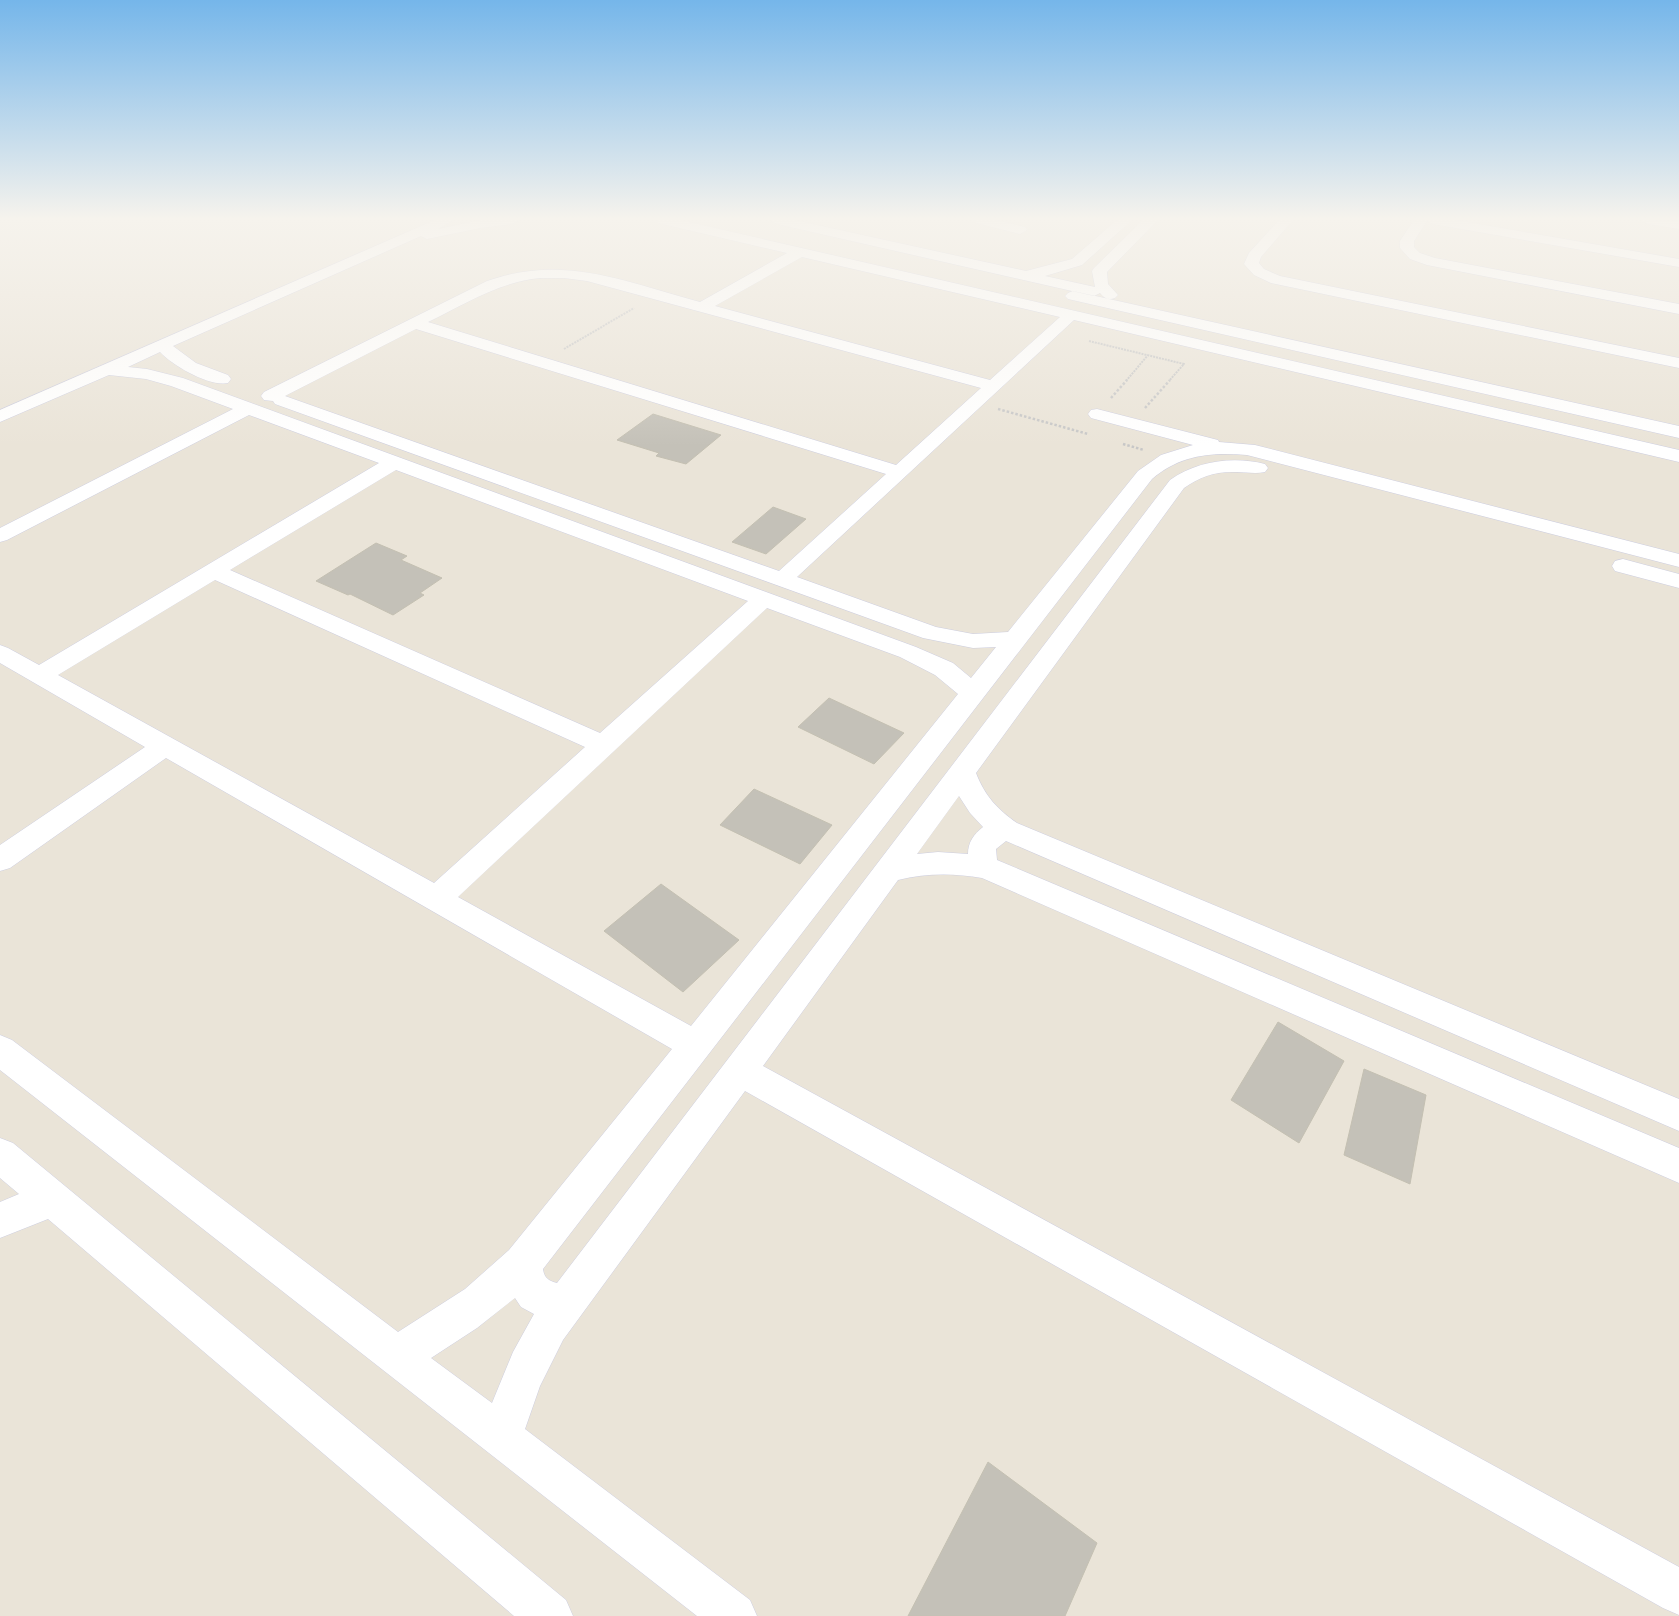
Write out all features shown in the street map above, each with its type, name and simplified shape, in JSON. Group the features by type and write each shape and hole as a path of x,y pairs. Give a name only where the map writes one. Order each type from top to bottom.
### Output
{"street":[{"path":"0,417 276,295"},
{"path":"270,396 469,295"},
{"path":"657,295 993,386"},
{"path":"701,308 723,295"},
{"path":"994,295 1679,456"},
{"path":"1009,295 1679,445"},
{"path":"1086,295 1679,432"},
{"path":"1112,295 1679,420"},
{"path":"1350,295 1679,364"},
{"path":"1608,295 1679,309"},
{"path":"783,579 1071,315"},
{"path":"414,323 900,472"},
{"path":"164,345 177,359 188,366 944,636 987,642 1016,639"},
{"path":"107,370 163,377 764,598 927,660 944,669 973,693"},
{"path":"0,536 248,408"},
{"path":"1097,414 1222,447 1261,452 1679,561"},
{"path":"396,1355 452,1324 501,1285 523,1264 1145,475 1152,468 1171,457 1196,450 1222,447"},
{"path":"40,675 395,462"},
{"path":"502,1436 510,1406 534,1351 566,1303 1177,484 1192,474 1203,470 1229,466 1274,472 1679,581"},
{"path":"214,571 603,745"},
{"path":"436,899 764,598"},
{"path":"927,660 940,654 945,649 944,636"},
{"path":"0,653 695,1045"},
{"path":"0,860 165,746"},
{"path":"963,773 979,808 991,820 1007,830 1679,1115"},
{"path":"987,868 983,861 982,846 992,836 1007,830"},
{"path":"889,872 907,866 947,862 987,868 1679,1166"},
{"path":"0,1050 734,1616"},
{"path":"740,1071 1679,1592"},
{"path":"0,1155 550,1616"},
{"path":"0,1220 52,1200"},
{"path":"523,1264 524,1278 530,1289 539,1298 552,1303 566,1303"}],"path":[{"path":"541,362 655,295"},
{"path":"1052,332 1184,364 1132,423"},
{"path":"1097,414 1148,355"},
{"path":"976,402 1096,436"},
{"path":"1115,442 1171,457"}],"building":[{"path":"653,414 721,435 686,464 656,456 659,453 617,440"},
{"path":"773,507 806,519 766,554 732,542"},
{"path":"376,543 407,556 401,560 442,578 420,593 424,595 393,615 350,594 348,595 316,581"},
{"path":"829,698 904,733 874,764 798,727"},
{"path":"754,789 832,825 800,864 720,825"},
{"path":"661,884 739,940 683,992 604,931"},
{"path":"1278,1022 1344,1061 1299,1143 1231,1100"},
{"path":"1364,1069 1426,1095 1410,1184 1344,1155"},
{"path":"988,1462 1097,1543 1065,1616 908,1616"}]}
